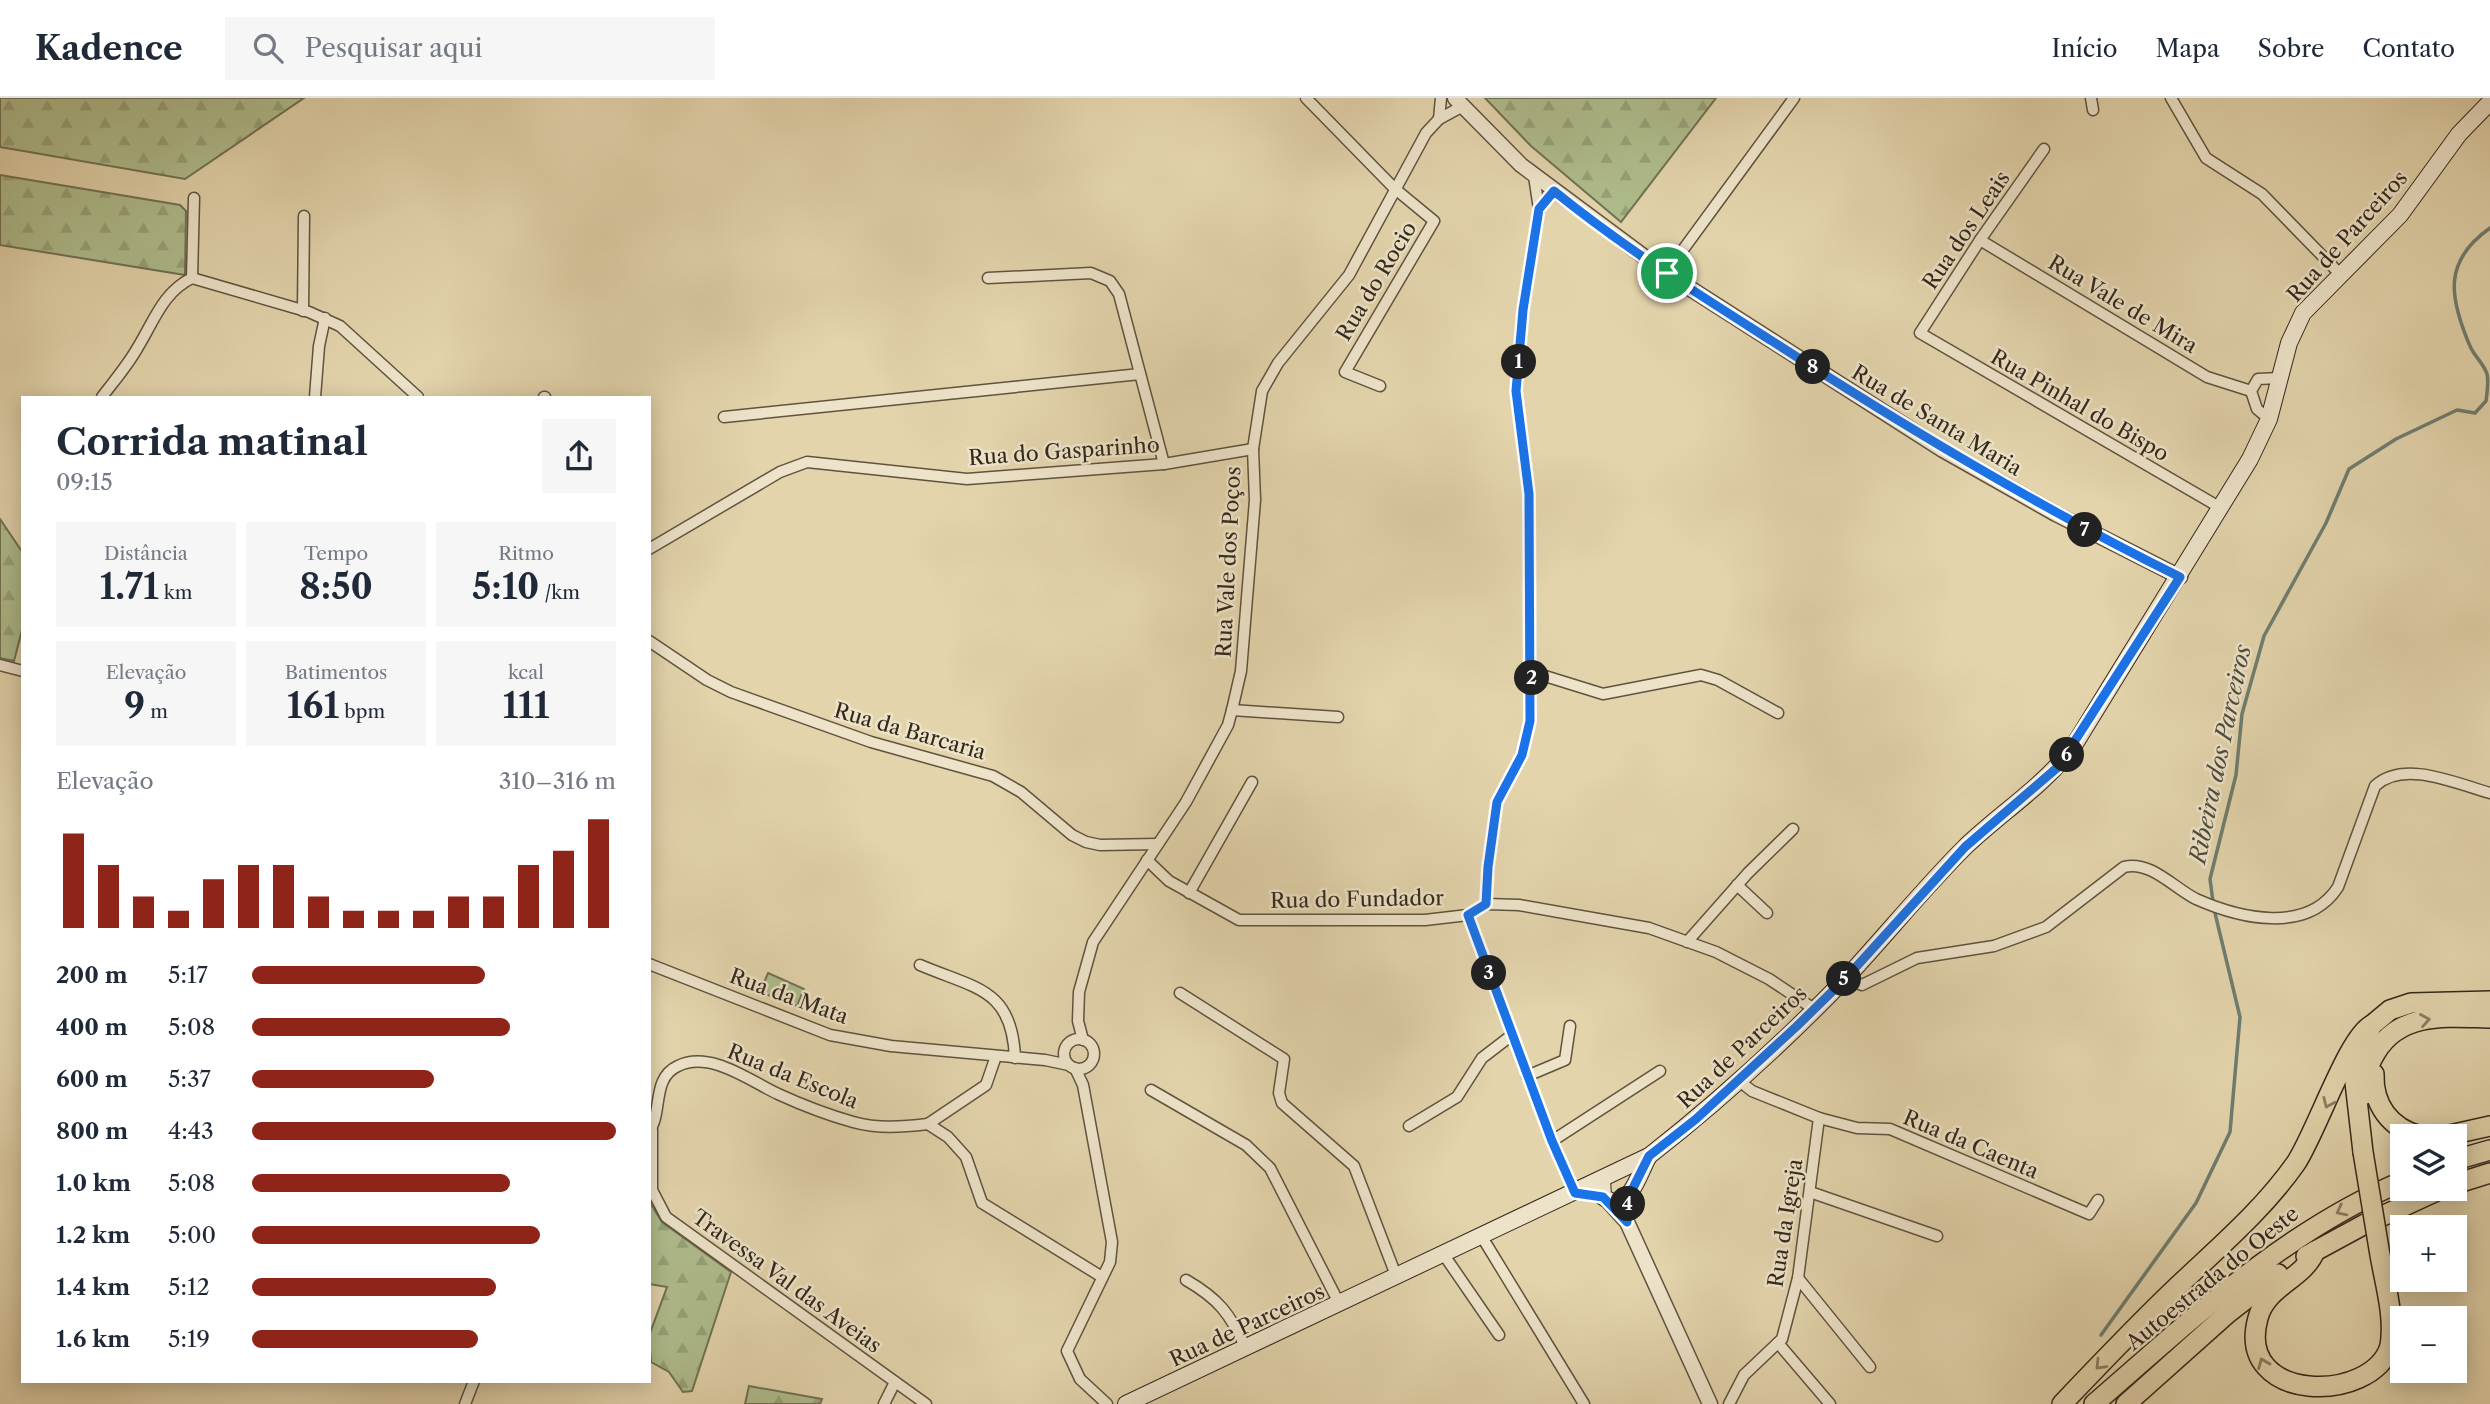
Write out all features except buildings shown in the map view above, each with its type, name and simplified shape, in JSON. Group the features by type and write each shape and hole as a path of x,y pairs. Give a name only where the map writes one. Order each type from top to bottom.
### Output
{"highway":[{"path":"2062,1404 2161,1303 2268,1200 2297,1161 2319,1123 2358,1035 2390,1010 2411,1003 2490,1001"},
{"path":"2369,1151 2365,1086 2368,1065 2393,1033 2418,1020 2490,1017"},
{"path":"2372,1025 2355,1056 2353,1074 2386,1254 2399,1306"},
{"path":"2374,1055 2375,1087 2384,1112 2397,1124"},
{"path":"2467,1131 2490,1126"},
{"path":"2467,1157 2490,1150"},
{"path":"2467,1180 2490,1173"},
{"name":"Autoestrada do Oeste","path":"2094,1404 2273,1253 2319,1222 2390,1187"},
{"path":"2126,1404 2228,1313 2288,1266 2417,1201"},
{"path":"2315,1251 2311,1262 2269,1296 2261,1308 2256,1334 2260,1357 2270,1379 2293,1397 2309,1402 2335,1402 2358,1393 2375,1379 2385,1363 2391,1330 2386,1254"},
{"path":"2385,1386 2390,1378"}],"main road":[{"name":"Rua de Parceiros","path":"1620,1171 1649,1156 1696,1119 1846,978 1965,847 2058,767 2180,577 2269,419 2289,343 2299,320 2340,274 2400,215 2459,134 2490,102"},
{"path":"1575,1193 1619,1202 1631,1190 1649,1156"},
{"path":"1606,1200 1602,1179 1620,1171 1629,1176 1631,1190"},
{"name":"Rua de Parceiros","path":"1126,1404 1602,1179"}],"street":[{"path":"1306,98 1394,188"},
{"path":"1439,119 1441,98"},
{"path":"1667,273 1794,98"},
{"path":"2171,98 2206,158 2262,194 2340,274"},
{"name":"Rua Vale dos Poços","path":"1068,1045 1078,1021 1081,982 1093,942 1208,764 1232,710 1241,670 1250,568 1256,477 1253,449 1258,407 1268,377 1349,275 1426,133 1459,102"},
{"name":"Rua de Santa Maria","path":"1459,102 1534,176 1667,273 1943,450 2056,514 2180,577"},
{"name":"Rua dos Leais","path":"1920,333 1980,240 2044,149"},
{"path":"1534,176 1539,209 1523,310 1516,391 1529,494 1532,672 1530,721 1522,755 1497,802 1492,825 1486,904 1519,905 1649,928 1716,952 1769,979 1814,1009"},
{"name":"Rua do Rocio","path":"1380,386 1345,372 1434,221 1394,188"},
{"path":"1539,209 1554,191"},
{"path":"192,278 194,198"},
{"path":"303,311 304,216"},
{"name":"Rua Vale de Mira","path":"1980,240 2207,377 2251,391"},
{"path":"988,278 1091,273 1110,281 1119,295 1164,464"},
{"path":"103,396 137,348 164,300 182,283 192,278 325,318 367,347 417,396"},
{"path":"315,396 319,346 325,318"},
{"name":"Rua Pinhal do Bispo","path":"1920,333 2221,508"},
{"path":"724,417 1140,374"},
{"path":"2269,419 2257,409 2251,391 2258,379 2280,378"},
{"name":"Rua do Gasparinho","path":"651,548 780,471 807,463 967,479 1164,464 1253,449"},
{"name":"Rua da Barcaria","path":"651,641 707,680 731,692 871,742 993,776 1021,792 1072,835 1086,842 1100,845 1158,844"},
{"path":"0,665 21,670"},
{"path":"1532,672 1603,694 1701,675 1718,680 1778,713"},
{"path":"1232,710 1338,717"},
{"path":"1846,978 1862,985 1917,958 2020,938 2046,927 2124,867 2134,865 2144,867 2196,899 2249,916 2281,919 2304,914 2333,896 2375,786 2394,774 2430,777 2490,793"},
{"path":"1189,893 1252,782"},
{"path":"1687,942 1737,885 1793,829"},
{"name":"Rua do Fundador","path":"1147,860 1169,881 1240,919 1425,920 1468,915 1486,904"},
{"path":"1737,885 1767,914"},
{"path":"1468,915 1552,1141 1575,1193"},
{"name":"Rua da Mata","path":"651,965 831,1034 891,1046 1045,1060 1072,1067"},
{"path":"920,965 996,1000 1007,1011 1012,1025 1015,1058"},
{"path":"1180,993 1284,1059 1279,1093 1282,1103 1354,1166 1397,1278"},
{"name":"Rua Vale dos Poços","path":"1078,1021 1083,1040"},
{"path":"1527,1076 1565,1060 1570,1026"},
{"path":"1409,1126 1457,1097 1482,1058 1512,1035"},
{"path":"1045,1060 1068,1045 1083,1040 1093,1049 1094,1058 1083,1085"},
{"path":"1068,1045 1065,1057 1083,1085 1112,1242 1110,1262 1067,1352 1080,1379 1107,1404"},
{"name":"Rua da Escola","path":"651,1126 663,1079 677,1066 698,1062 720,1066 779,1094 856,1123 906,1127 928,1124 986,1086 996,1056"},
{"path":"1072,1067 1089,1065"},
{"path":"1552,1141 1660,1071"},
{"path":"1738,1080 1752,1091 1819,1118"},
{"path":"1151,1090 1246,1145 1270,1168 1340,1305"},
{"name":"Rua da Igreja","path":"1730,1404 1744,1375 1782,1339 1798,1278 1819,1118"},
{"name":"Rua da Caenta","path":"1819,1118 1857,1128 1890,1129 2089,1214 2098,1200"},
{"path":"928,1124 948,1137 966,1157 982,1203 1102,1277"},
{"name":"Travessa Val das Aveias","path":"651,1160 652,1190 666,1217 926,1404"},
{"path":"1627,1222 1631,1190"},
{"path":"1810,1192 1937,1236"},
{"path":"1606,1200 1627,1222 1710,1404"},
{"path":"1482,1237 1584,1404"},
{"path":"1444,1255 1499,1335"},
{"path":"1798,1278 1870,1367"},
{"path":"1186,1280 1205,1291 1231,1317 1245,1348"},
{"path":"1778,1343 1830,1404"},
{"path":"884,1404 895,1382"},
{"path":"465,1404 473,1383"},
{"path":"1090,1389 1092,1404"}],"green space":[{"path":"0,98 304,98 185,179 0,147"},
{"path":"1485,98 1716,98 1621,222 1531,146"},
{"path":"0,175 180,205 186,211 185,275 0,245"},
{"path":"0,519 21,550 21,634 14,661 0,658"},
{"path":"768,973 804,989 797,1006 760,992"},
{"path":"651,1204 662,1222 731,1272 692,1391 683,1392 669,1372 651,1362 651,1331 667,1287 651,1284"},
{"path":"749,1386 822,1399 820,1404 745,1404"}],"waterway":[{"name":"Ribeira dos Parceiros","path":"2213,902 2210,879 2236,775 2242,714 2264,636 2326,523 2349,469 2396,439 2457,410 2475,413 2486,401 2487,374 2472,350 2463,328 2454,281 2464,253 2490,228"},
{"name":"Ribeira dos Parceiros","path":"2101,1335 2196,1203 2230,1132 2240,1017 2214,909"}],"route":[{"path":"1554,191 1667,273 1943,450 2126,552 2180,577 2058,767 1965,847 1846,978 1797,1026 1696,1119 1649,1156 1629,1196 1627,1222 1603,1197 1575,1193 1552,1141 1468,915 1486,904 1492,825 1497,802 1522,755 1530,721 1532,672 1529,494 1516,391 1523,310 1539,209 1554,191"}]}
